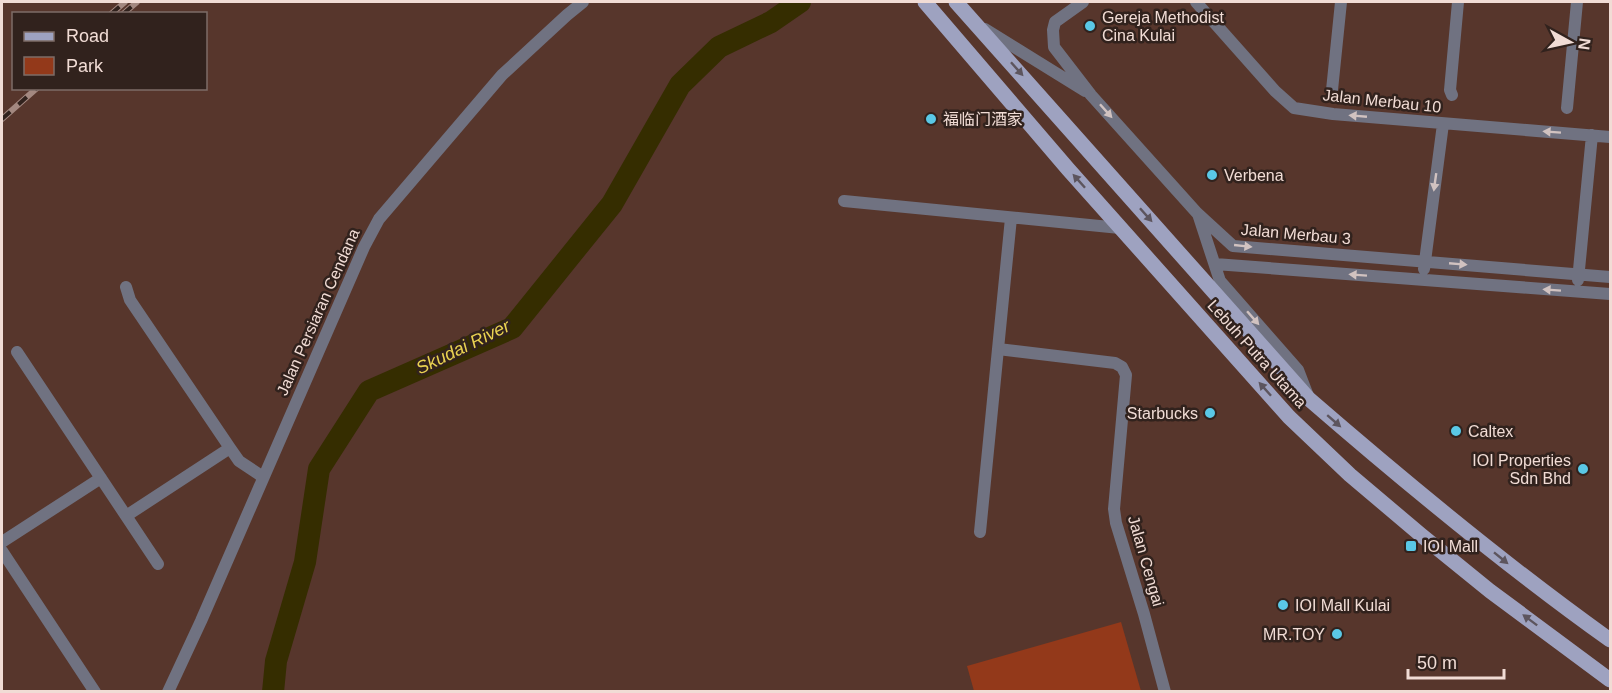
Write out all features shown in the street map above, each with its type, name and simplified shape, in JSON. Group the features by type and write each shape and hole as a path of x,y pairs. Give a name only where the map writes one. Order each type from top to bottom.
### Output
{"main road":[{"name":"Lebuh Putra Utama","path":"925,2 1068,169 1289,417 1350,475 1490,591 1611,680"},
{"name":"Lebuh Putra Utama","path":"959,6 1309,399 1364,447 1542,591 1611,640"}],"street":[{"name":"Jalan Persiaran Cendana","path":"168,692 364,247 380,219 502,75 583,2"},
{"name":"Jalan Merbau 3","path":"1083,2 1055,22 1054,47 1091,95 1197,213 1233,246 1611,277"},
{"name":"Jalan Merbau 10","path":"1196,2 1275,91 1294,108 1333,114 1611,137"},
{"path":"1332,90 1341,2"},
{"path":"1452,95 1450,90 1458,2"},
{"path":"1566,108 1577,2"},
{"path":"976,24 1091,95"},
{"path":"1423,280 1443,124"},
{"path":"1577,292 1592,135"},
{"path":"844,201 1120,228"},
{"path":"1197,213 1220,281 1298,370 1309,399"},
{"path":"980,532 1011,218"},
{"path":"1215,264 1611,294"},
{"path":"126,287 130,300 239,461 263,477"},
{"name":"Jalan Cengai","path":"998,349 1115,363 1126,375 1114,509 1165,692"},
{"path":"17,351 158,564"},
{"path":"126,516 230,448"},
{"path":"2,542 101,478"},
{"path":"2,551 95,692"}],"green space":[{"path":"1121,622 1141,691 974,691 967,666"}],"waterway":[{"name":"Skudai River","path":"273,692 276,661 305,562 319,469 369,391 512,328 612,204 680,85 719,47 771,22 800,2"}],"railway":[{"path":"113,12 125,2"},
{"path":"125,12 137,2"},
{"path":"2,119 35,90"}],"place":[{"name":"Gereja Methodist Cina Kulai","path":"1090,26"},
{"name":"福临门酒家","path":"931,119"},
{"name":"Verbena","path":"1212,175"},
{"name":"Starbucks","path":"1210,413"},
{"name":"Caltex","path":"1456,431"},
{"name":"IOI Properties Sdn Bhd","path":"1583,469"},
{"name":"IOI Mall","path":"1411,546"},
{"name":"IOI Mall Kulai","path":"1283,605"},
{"name":"MR.TOY","path":"1337,634"}]}
